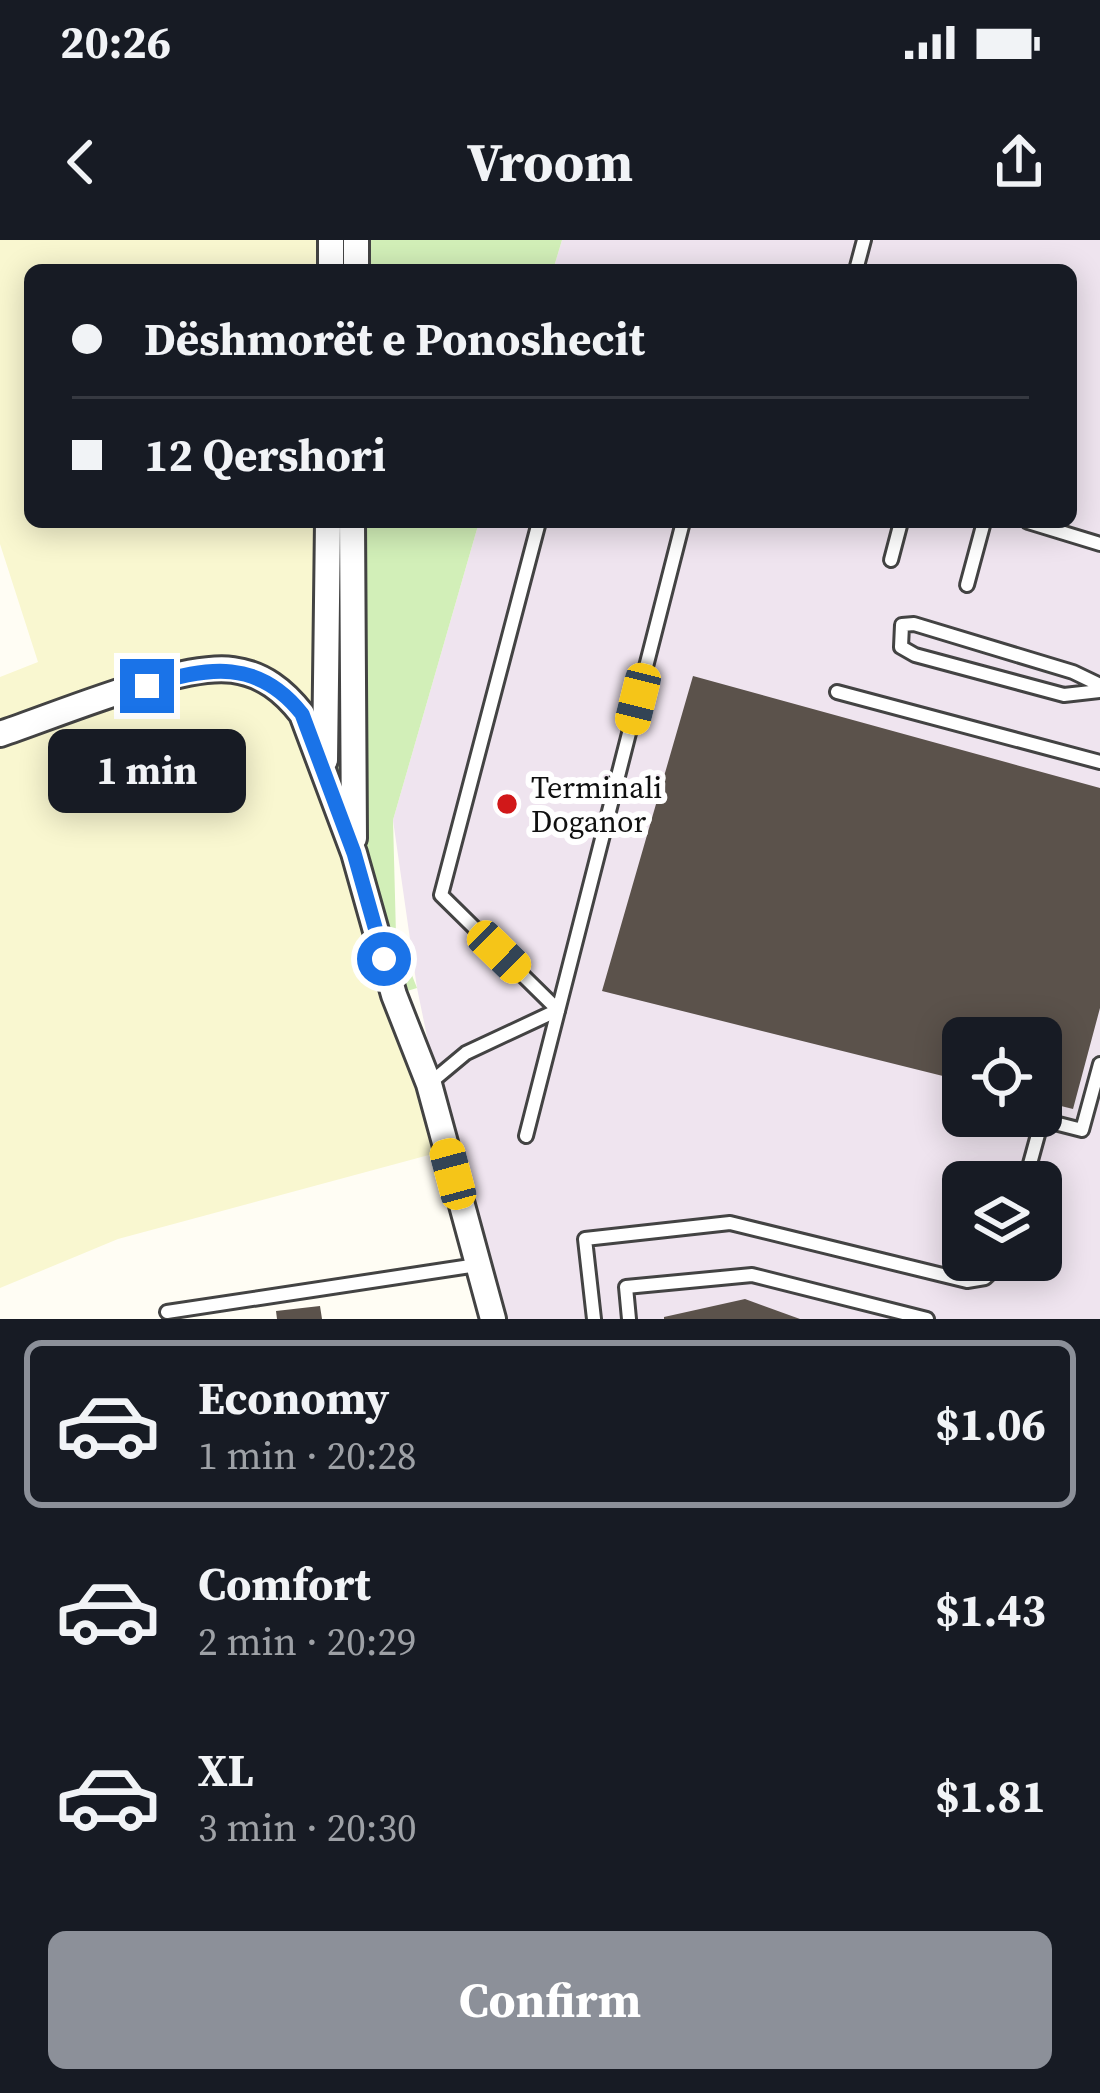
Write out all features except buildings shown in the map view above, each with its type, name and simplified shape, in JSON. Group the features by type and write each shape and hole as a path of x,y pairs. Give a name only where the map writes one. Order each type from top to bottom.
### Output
{"street":[{"path":"323,774 328,528"},
{"path":"352,528 354,853"},
{"path":"0,734 184,674 229,669 270,683 288,697 302,714 354,853 394,994 429,1084 493,1319"}],"lane":[{"path":"537,528 441,895 558,1010"},
{"path":"526,1136 681,528"},
{"path":"891,560 899,528"},
{"path":"967,584 982,528"},
{"path":"1048,528 1100,544"},
{"path":"914,624 1073,672 1100,688 1064,695 915,655 901,647 898,634 902,625 914,624"},
{"path":"837,692 1100,762"},
{"path":"429,1084 466,1053 558,1010"},
{"path":"1062,1125 1082,1130 1100,1064"},
{"path":"594,1319 585,1239 730,1222 942,1275"},
{"path":"166,1312 477,1264"},
{"path":"629,1319 626,1286 752,1275 927,1319"}],"shaded area":[{"path":"0,240 352,240 353,264 24,264 24,528 331,528 354,853 440,1152 118,1239 0,1288 0,677 38,662 0,544"},
{"path":"562,240 1100,240 1100,1319 498,1319 450,1148 417,988 393,820 477,528 1077,528 1077,264 555,264"}],"green space":[{"path":"352,240 562,240 555,264 353,264"},
{"path":"331,528 477,528 393,820 396,935 417,988 394,995 321,769"}],"place":[{"name":"Terminali Doganor","path":"507,804"}],"route":[{"path":"147,686 184,674 229,669 270,683 288,697 302,714 354,853 384,959"}]}
